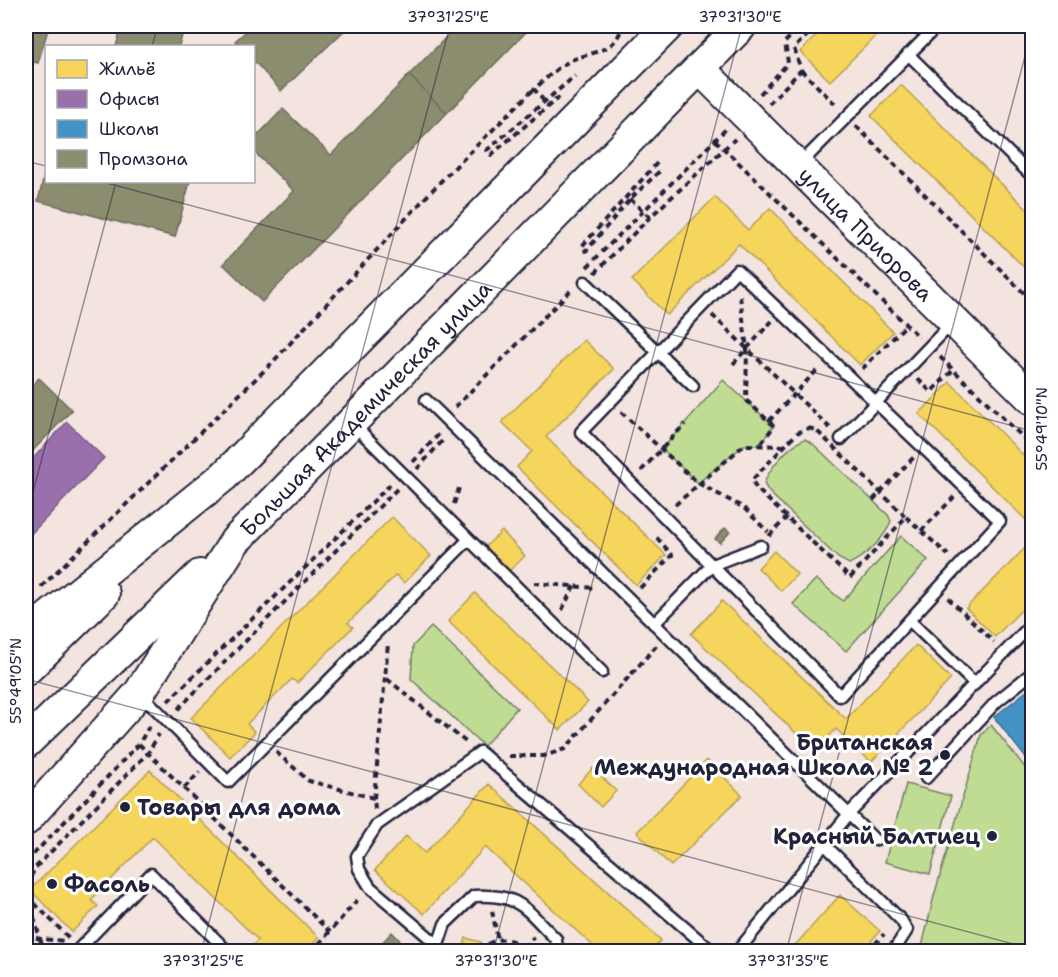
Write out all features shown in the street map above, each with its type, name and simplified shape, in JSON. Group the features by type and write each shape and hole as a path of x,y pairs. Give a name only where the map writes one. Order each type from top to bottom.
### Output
{"main road":[{"path":"26,670 224,476 666,26"},
{"name":"Большая Академическая улица","path":"26,820 148,702 235,541 741,26"},
{"name":"улица Приорова","path":"700,69 744,117 798,166 1032,399"},
{"path":"26,634 224,476"},
{"path":"26,744 235,541"}],"lane":[{"path":"798,166 937,26"},
{"path":"908,54 1032,176"},
{"path":"737,270 1000,521 840,696 581,432 737,270"},
{"path":"585,282 693,386"},
{"path":"842,439 874,402 954,320"},
{"path":"426,400 875,840"},
{"path":"352,423 602,672"},
{"path":"148,702 228,782 468,540"},
{"path":"654,624 712,565 761,546"},
{"path":"910,621 975,684"},
{"path":"737,951 848,815 1032,624"},
{"path":"926,778 1032,673"},
{"path":"557,951 556,939 519,903 498,895 474,896 458,910 446,924 439,948 370,887 359,869 357,856 377,825 480,752 713,951"},
{"path":"824,844 901,920 907,930 893,951"},
{"path":"76,951 151,874 228,951"}],"path":[{"path":"34,594 270,364 439,183 534,89 564,63 601,52 615,40 622,26"},
{"path":"26,886 35,868 148,753 166,721 404,477 438,436 454,408 561,299 585,282 650,217 724,149 744,117 788,63 785,42 801,26"},
{"path":"816,26 794,48 801,70 1032,301"},
{"path":"585,282 585,270 590,263 643,210 715,140 801,70"},
{"path":"541,112 491,155 486,150 575,75"},
{"path":"534,89 544,100"},
{"path":"715,140 1032,446"},
{"path":"657,163 582,246 586,251 630,199 662,169"},
{"path":"630,199 650,217"},
{"path":"737,270 747,349 746,400 774,426 760,446"},
{"path":"702,306 842,439"},
{"path":"733,364 780,312"},
{"path":"852,364 860,371 906,325"},
{"path":"769,421 829,357"},
{"path":"907,368 931,392 953,370"},
{"path":"610,402 698,483 744,508 771,534"},
{"path":"26,862 139,744 148,702 443,442 447,421"},
{"path":"630,482 685,424"},
{"path":"906,517 850,578 756,488 752,480 797,433 808,428 816,430 960,566"},
{"path":"664,516 698,483 744,445 785,446"},
{"path":"873,500 923,448"},
{"path":"921,531 963,486"},
{"path":"761,546 787,517"},
{"path":"629,600 672,555 658,539"},
{"path":"509,580 619,590"},
{"path":"555,626 574,586"},
{"path":"938,589 997,645"},
{"path":"377,825 374,798 387,679 390,618"},
{"path":"490,761 509,756 544,756 566,749 666,635"},
{"path":"387,679 480,752"},
{"path":"266,743 309,781 374,798"},
{"path":"139,744 330,932"},
{"path":"312,951 370,887"},
{"path":"26,895 73,941 40,939 26,934"},
{"path":"26,895 44,951"},
{"path":"488,895 498,940"},
{"path":"481,951 482,946 498,940 516,942 528,951"}],"green space":[{"path":"723,380 774,426 760,445 744,445 698,483 662,449"},
{"path":"805,439 888,515 891,521 874,546 849,564 838,558 769,492 764,484 780,458"},
{"path":"901,536 928,560 846,651 793,604 816,579 843,601"},
{"path":"431,627 517,708 484,746 411,679 413,646"},
{"name":"Красный Балтиец","path":"991,725 1032,776 1032,951 921,951 934,896 981,735"},
{"path":"906,784 951,796 930,874 885,862"}],"building: Жильё":[{"path":"826,26 886,26 830,81 800,52"},
{"path":"901,85 1032,214 1032,275 871,116"},
{"path":"715,197 748,230 770,208 893,332 860,365 739,244 667,315 632,280"},
{"path":"584,340 614,369 546,437 666,555 636,585 517,467 532,451 502,422"},
{"path":"950,382 1032,464 1032,526 919,414"},
{"path":"392,517 431,556 404,583 396,575 348,623 353,627 297,683 292,679 247,724 255,732 230,757 191,718"},
{"path":"502,531 525,556 507,573 484,548"},
{"path":"1032,541 1032,599 995,637 966,608"},
{"path":"774,551 797,574 781,591 758,568"},
{"path":"475,593 588,702 560,730 448,621"},
{"path":"722,601 846,719 916,645 951,679 871,762 836,729 815,751 691,634"},
{"path":"707,760 742,795 671,866 637,832"},
{"path":"593,768 616,791 601,807 578,784"},
{"path":"150,770 319,938 305,952 255,952 251,947 258,940 153,837 91,900 98,906 72,932 30,890"},
{"path":"489,784 661,940 650,952 591,952 592,945 485,847 424,914 375,870 406,836 425,853"},
{"path":"840,895 880,931 861,952 789,952"},
{"path":"466,938 481,942 479,950 464,945"}],"building: Офисы":[{"path":"67,422 104,458 26,539 26,466"}],"building: Школы":[{"path":"1029,689 1032,694 1032,766 994,717"}],"building: Промзона":[{"path":"26,26 49,26 38,63 26,60"},
{"path":"122,26 185,26 179,45 116,45"},
{"path":"252,26 349,26 281,91 255,62 255,45 239,45 235,41"},
{"path":"457,26 532,26 447,113 409,75"},
{"path":"409,75 447,113 262,302 223,264 294,191 255,153 255,138 283,109 331,155"},
{"path":"45,172 45,183 190,183 175,237 38,201"},
{"path":"39,378 72,410 26,458 26,392"},
{"path":"725,528 730,532 720,543 715,539"},
{"path":"392,932 411,952 381,952 377,948"}],"place":[{"name":"Британская Международная Школа № 2","path":"945,755"},
{"name":"Товары для дома","path":"125,807"},
{"name":"Красный Балтиец","path":"992,836"},
{"name":"Фасоль","path":"52,884"}]}
